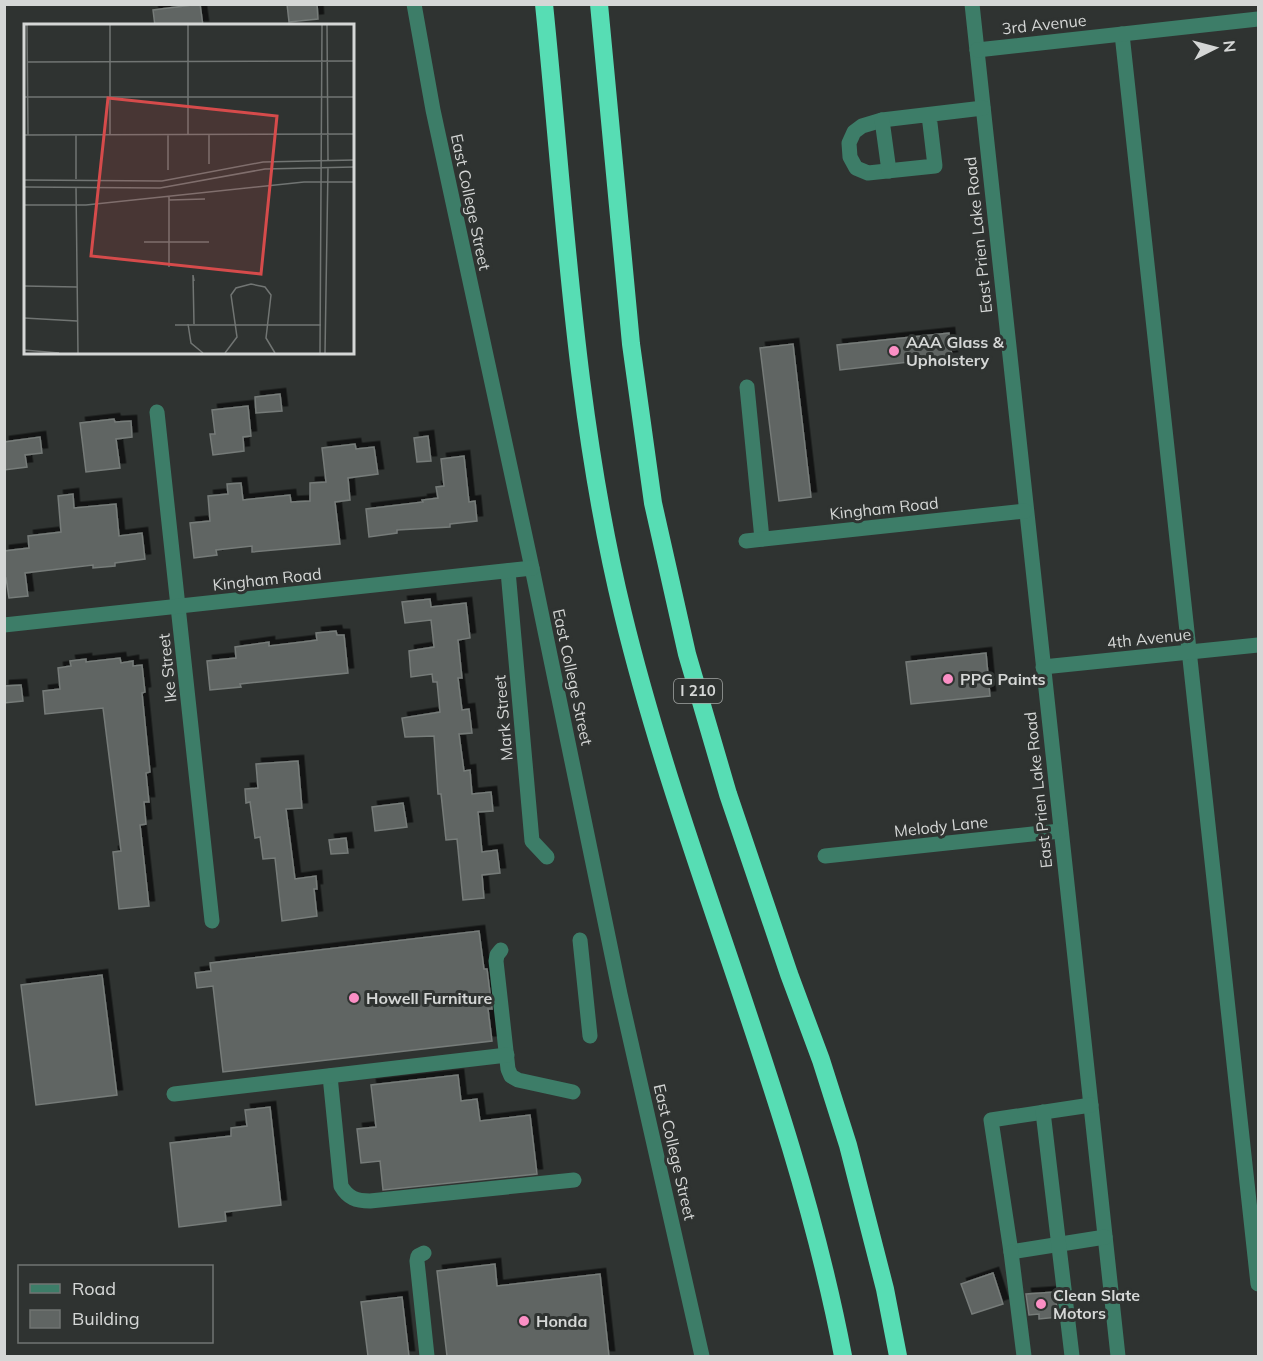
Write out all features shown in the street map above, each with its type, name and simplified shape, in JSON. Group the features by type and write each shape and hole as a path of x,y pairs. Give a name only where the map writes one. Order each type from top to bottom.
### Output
{"highway":[{"path":"544,4 572,310 595,480 607,546 649,713 801,1181 834,1306 843,1356"},
{"name":"I 210","path":"599,4 631,344 653,503 687,654 725,784 789,974 821,1060 851,1156 885,1289 898,1356"}],"street":[{"name":"East College Street","path":"414,4 433,110 532,568 620,994 702,1356"},
{"name":"East Prien Lake Road","path":"972,4 1118,1356"},
{"name":"3rd Avenue","path":"977,50 1258,20"},
{"path":"1122,34 1258,1284"},
{"path":"929,115 935,166 868,173 856,168 850,158 849,143 854,132 862,126 882,120 983,108"},
{"path":"882,120 889,171"},
{"path":"747,387 762,539"},
{"name":"Ike Street","path":"157,412 212,921"},
{"name":"Kingham Road","path":"746,541 1025,510"},
{"name":"Kingham Road","path":"4,625 532,568"},
{"name":"Mark Street","path":"508,571 532,841 547,857"},
{"name":"4th Avenue","path":"1043,667 1258,645"},
{"name":"Melody Lane","path":"825,856 1060,831"},
{"path":"579,940 590,1036"},
{"path":"501,950 496,961 511,1076 518,1080 573,1092"},
{"path":"174,1094 507,1055"},
{"path":"330,1076 341,1186 351,1198 370,1201 574,1180"},
{"path":"1024,1356 991,1120 1090,1105"},
{"path":"1043,1112 1072,1356"},
{"path":"1011,1252 1105,1237"},
{"path":"424,1253 418,1256 417,1261 427,1356"}],"building":[{"path":"200,4 203,24 155,24 153,10"},
{"path":"287,4 317,4 318,19 289,22"},
{"name":"AAA Glass & Upholstery","path":"949,333 952,357 840,370 837,345"},
{"path":"793,344 811,497 779,501 760,348"},
{"path":"280,394 282,411 256,413 255,397"},
{"path":"248,406 251,436 243,437 244,451 213,455 210,434 215,434 212,410"},
{"path":"114,419 115,422 131,421 132,437 116,439 120,468 86,472 80,423"},
{"path":"428,436 431,461 417,462 414,438"},
{"path":"40,437 42,453 25,455 27,467 4,470 4,442"},
{"path":"355,444 356,449 374,447 378,474 348,478 350,500 335,502 340,544 252,552 252,546 216,550 217,555 194,558 190,523 210,521 208,496 228,494 227,484 241,483 243,500 290,495 291,502 310,501 310,483 326,482 322,448"},
{"path":"464,456 469,502 475,501 477,521 450,524 450,527 397,530 397,533 369,537 366,509 438,498 436,487 444,486 441,459"},
{"path":"73,494 74,508 116,504 119,536 142,533 145,559 115,563 115,566 93,568 93,565 25,573 28,596 9,598 6,578 4,578 4,551 29,548 28,536 61,532 58,496"},
{"path":"430,599 431,607 466,603 470,638 458,640 462,678 458,678 462,710 469,709 472,733 459,734 464,771 470,770 472,794 491,792 493,811 478,812 482,852 497,850 500,873 482,875 484,898 463,900 457,839 446,840 441,794 438,794 434,736 405,737 402,718 440,712 437,682 433,682 432,674 411,677 409,651 434,647 431,620 405,623 402,602"},
{"path":"336,631 337,635 344,635 348,673 240,684 241,687 210,690 207,661 236,658 235,647 269,642 269,646 317,640 316,633"},
{"name":"PPG Paints","path":"986,653 990,696 911,704 906,662"},
{"path":"120,658 121,663 133,661 133,666 142,665 145,692 142,693 150,772 146,773 149,802 144,802 146,824 140,825 149,906 119,909 113,852 121,851 103,708 45,714 43,691 60,689 58,668 71,666 70,661 86,659 86,662"},
{"path":"21,685 23,701 4,703 4,686"},
{"path":"298,761 302,808 286,809 295,879 316,876 317,889 314,889 317,916 282,921 275,858 263,859 260,837 255,838 250,802 246,803 245,789 258,788 256,764"},
{"path":"403,803 407,827 375,831 372,807"},
{"path":"346,838 348,853 331,854 329,840"},
{"name":"Howell Furniture","path":"479,931 492,1009 488,1009 492,1041 223,1072 213,986 197,988 195,973 211,971 210,963"},
{"path":"102,975 117,1095 36,1105 21,985"},
{"path":"458,1075 461,1101 477,1099 480,1121 530,1115 537,1174 383,1190 380,1161 361,1163 357,1129 376,1127 371,1085"},
{"path":"270,1107 281,1205 225,1212 226,1221 179,1227 170,1143 231,1136 231,1128 247,1126 245,1110"},
{"name":"Honda","path":"495,1264 497,1286 600,1274 609,1356 447,1356 437,1271"},
{"path":"993,1273 1003,1304 972,1314 961,1284"},
{"name":"Clean Slate Motors","path":"1055,1292 1058,1317 1039,1319 1039,1314 1029,1315 1026,1294"},
{"path":"402,1297 409,1356 368,1356 361,1302"}],"place":[{"name":"AAA Glass & Upholstery","path":"894,351"},
{"name":"PPG Paints","path":"948,679"},
{"name":"Howell Furniture","path":"354,998"},
{"name":"Clean Slate Motors","path":"1041,1304"},
{"name":"Honda","path":"524,1321"}]}
